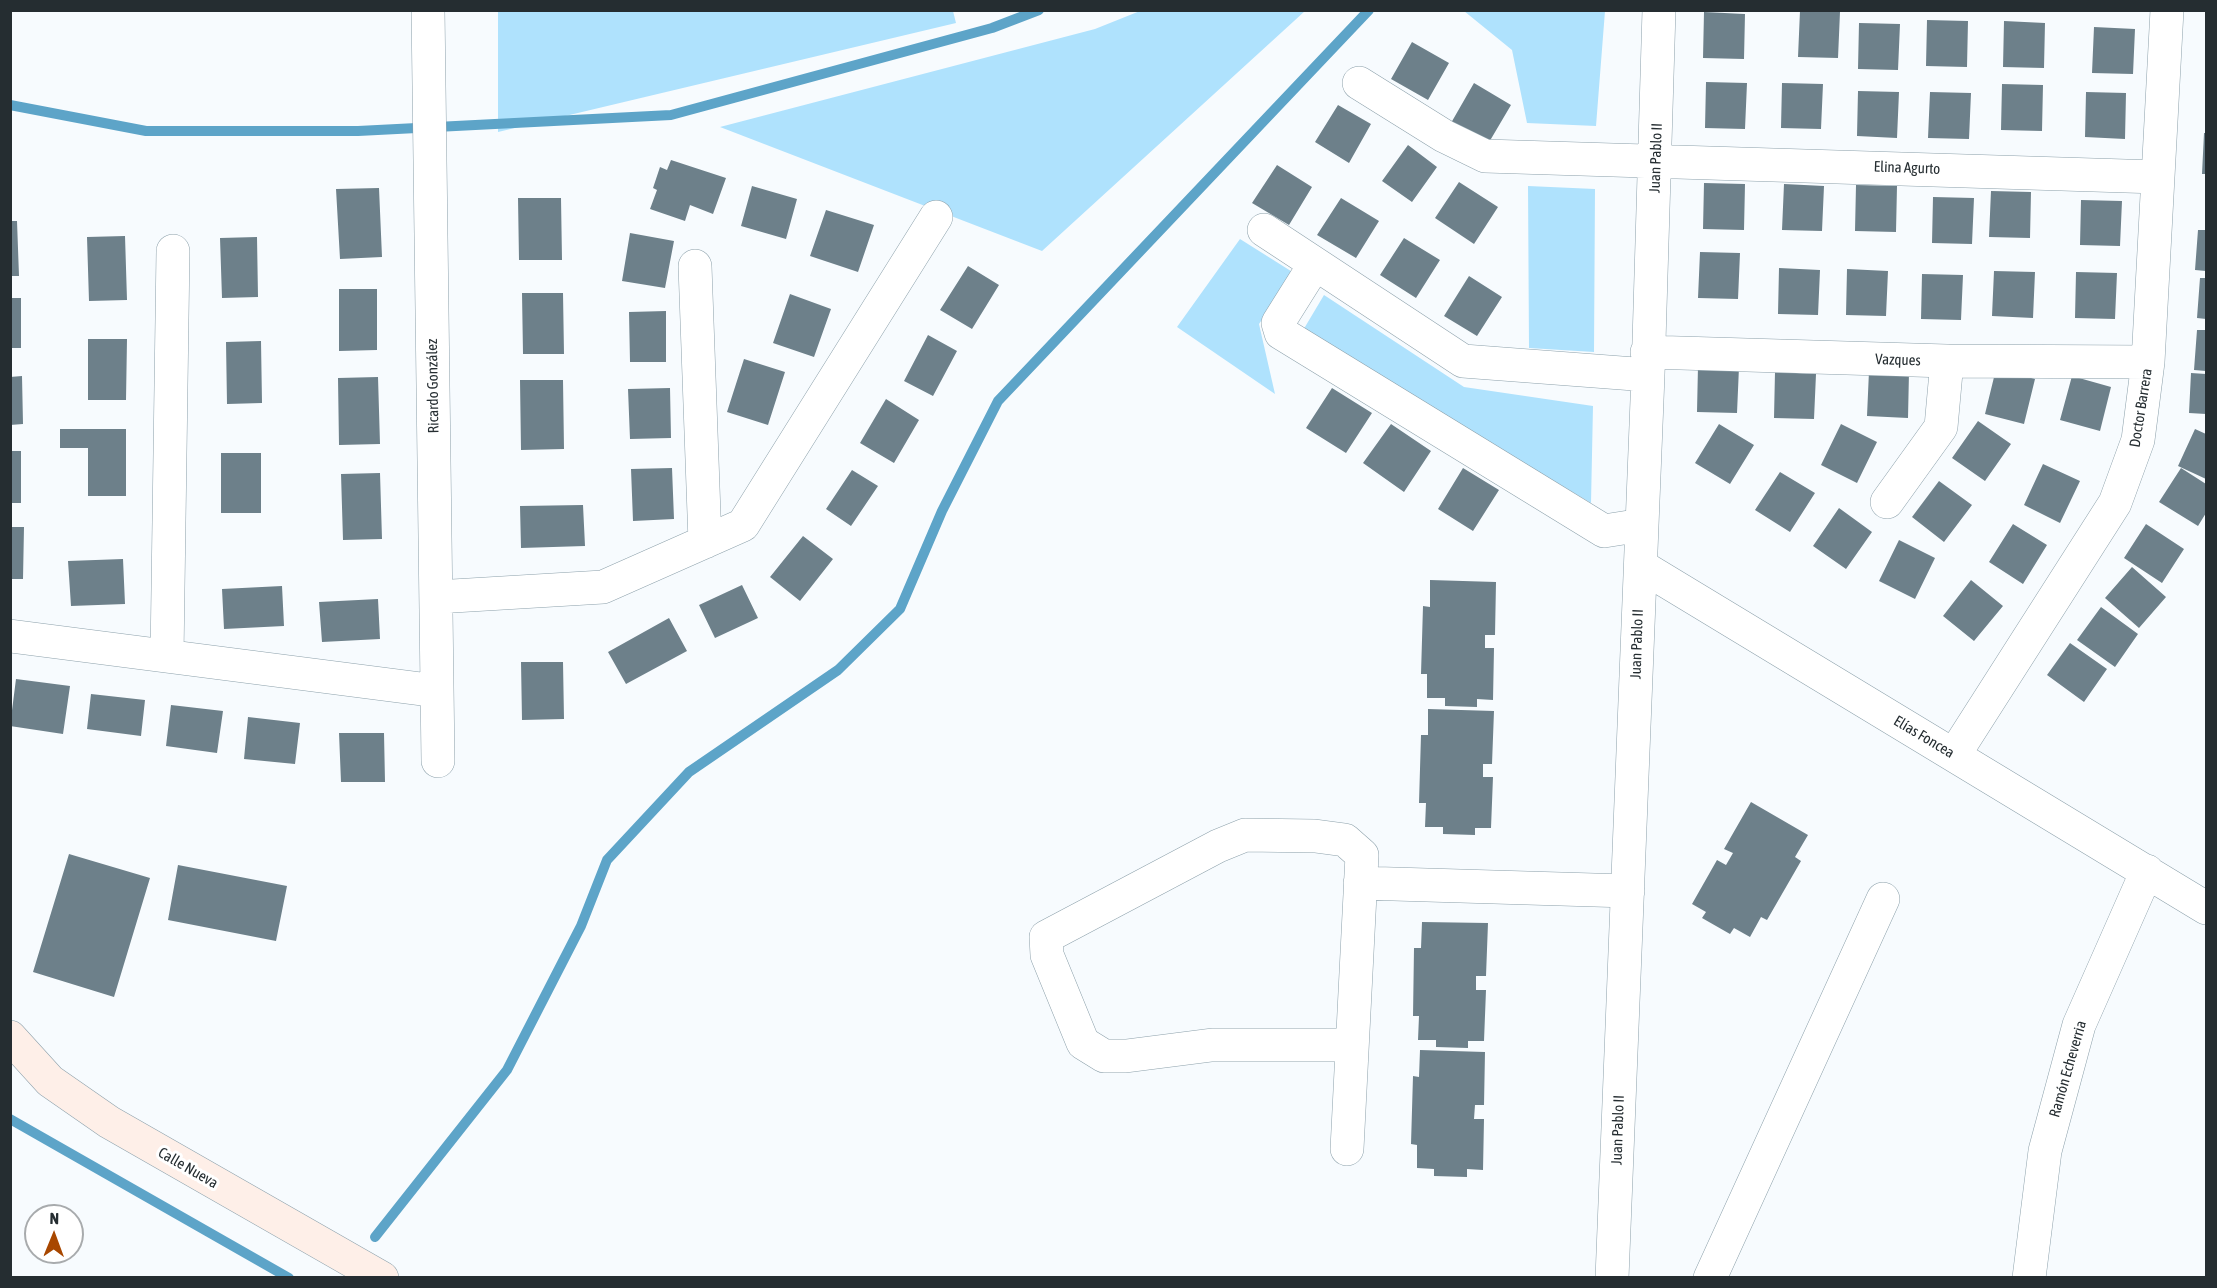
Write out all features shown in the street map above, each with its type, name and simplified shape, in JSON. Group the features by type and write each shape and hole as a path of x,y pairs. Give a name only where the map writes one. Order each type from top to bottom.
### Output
{"street":[{"name":"Ricardo González","path":"428,10 438,761"},
{"name":"Juan Pablo II","path":"1612,1278 1641,566 1656,159 1659,10"},
{"name":"Doctor Barrera","path":"1954,755 2115,503 2138,440 2148,362 2167,10"},
{"name":"Elina Agurto","path":"1359,83 1444,136 1485,156 1656,159 2158,177"},
{"path":"436,597 603,587 743,525 936,217"},
{"name":"Vazques","path":"1264,230 1462,361 1648,364 1947,361 2148,362"},
{"path":"168,656 173,251"},
{"path":"1315,264 1278,323 1281,333 1604,531 1642,525"},
{"path":"695,266 705,542"},
{"path":"1887,502 1941,427 1947,361"},
{"name":"Elías Foncea","path":"1641,566 2206,908"},
{"path":"10,636 437,691"},
{"path":"1347,1149 1362,855 1346,840 1315,836 1245,835 1218,846 1046,936 1047,955 1083,1042 1104,1056 1126,1056 1212,1045 1352,1045"},
{"name":"Ramón Echeverria","path":"2028,1278 2044,1150 2079,1025 2147,871"},
{"path":"1360,884 1628,891"},
{"path":"1710,1278 1883,899"},
{"name":"Calle Nueva","path":"10,1037 50,1081 109,1122 382,1278"}],"shaded area":[{"path":"498,11 953,11 956,23 498,132"},
{"path":"1140,11 1305,11 1042,251 720,127 1095,29"},
{"path":"1464,11 1605,11 1596,126 1527,123 1512,50"},
{"path":"1528,186 1595,189 1594,352 1529,348"},
{"path":"1240,239 1294,273 1259,324 1275,394 1177,327"},
{"path":"1324,295 1464,387 1593,406 1591,503 1302,332"}],"building":[{"path":"1800,11 1840,12 1838,58 1798,57"},
{"path":"1704,12 1745,14 1744,59 1703,58"},
{"path":"1927,20 1968,21 1967,67 1926,66"},
{"path":"2004,21 2045,23 2044,68 2003,67"},
{"path":"1859,23 1900,24 1898,70 1858,69"},
{"path":"2094,27 2135,29 2133,74 2092,73"},
{"path":"1412,42 1449,63 1428,100 1391,79"},
{"path":"1706,82 1747,83 1745,129 1705,128"},
{"path":"1474,83 1511,105 1488,144 1451,123"},
{"path":"1782,83 1823,84 1821,129 1781,128"},
{"path":"2002,84 2043,85 2042,131 2001,130"},
{"path":"1858,91 1899,92 1897,138 1857,136"},
{"path":"1930,92 1971,93 1969,139 1928,138"},
{"path":"2086,92 2126,93 2125,139 2085,137"},
{"path":"1338,105 1371,124 1349,163 1315,142"},
{"path":"2204,133 2206,133 2206,174 2202,174"},
{"path":"1408,145 1437,167 1412,202 1382,181"},
{"path":"671,160 726,178 713,214 690,205 685,221 650,209 657,190 653,188 660,167 667,170"},
{"path":"1277,165 1312,187 1289,225 1252,203"},
{"path":"1459,182 1498,207 1474,244 1435,218"},
{"path":"1704,183 1745,184 1744,230 1703,229"},
{"path":"1784,184 1824,186 1822,231 1782,230"},
{"path":"1856,185 1897,186 1896,232 1855,231"},
{"path":"752,186 797,199 786,239 741,226"},
{"path":"379,188 382,257 340,259 336,189"},
{"path":"1991,191 2031,192 2030,238 1989,237"},
{"path":"1933,197 1974,198 1972,244 1932,243"},
{"path":"518,198 561,198 562,260 519,260"},
{"path":"1341,198 1379,221 1356,258 1317,235"},
{"path":"2081,200 2122,201 2120,246 2080,245"},
{"path":"826,210 874,225 858,272 810,256"},
{"path":"10,221 17,221 19,276 10,276"},
{"path":"2198,230 2206,230 2206,271 2195,270"},
{"path":"630,233 674,241 665,288 622,281"},
{"path":"125,236 127,300 89,301 87,237"},
{"path":"257,237 258,297 222,298 220,238"},
{"path":"1404,238 1440,260 1416,298 1380,275"},
{"path":"1700,252 1740,253 1738,299 1698,298"},
{"path":"968,266 999,285 972,329 940,310"},
{"path":"1779,268 1820,270 1818,315 1778,314"},
{"path":"1847,269 1888,271 1886,316 1846,315"},
{"path":"1994,271 2035,272 2033,318 1992,316"},
{"path":"2076,272 2117,273 2115,319 2075,318"},
{"path":"1922,274 1963,275 1961,320 1921,319"},
{"path":"1469,276 1502,297 1477,336 1444,316"},
{"path":"2200,278 2206,278 2206,319 2197,318"},
{"path":"339,289 377,289 377,350 339,351"},
{"path":"522,293 563,293 564,354 523,354"},
{"path":"790,294 831,309 814,357 773,343"},
{"path":"10,298 21,298 21,348 10,348"},
{"path":"666,311 666,362 630,362 629,312"},
{"path":"2197,330 2206,330 2206,371 2194,370"},
{"path":"928,335 957,351 933,396 904,381"},
{"path":"88,339 127,339 126,400 88,400"},
{"path":"261,341 262,403 227,404 226,342"},
{"path":"744,359 785,372 768,425 727,412"},
{"path":"1698,366 1739,367 1737,413 1697,412"},
{"path":"1996,369 2035,379 2024,424 1985,414"},
{"path":"1869,371 1909,372 1908,418 1867,416"},
{"path":"1775,372 1816,374 1814,419 1774,418"},
{"path":"2191,373 2206,374 2206,414 2189,413"},
{"path":"22,376 23,424 10,425 10,377"},
{"path":"2072,376 2111,387 2100,431 2060,420"},
{"path":"378,377 380,444 339,445 338,378"},
{"path":"520,380 563,380 564,449 521,450"},
{"path":"670,388 671,438 630,439 628,389"},
{"path":"1332,388 1372,413 1346,453 1306,428"},
{"path":"886,399 919,420 894,463 860,443"},
{"path":"1978,421 2011,444 1985,481 1952,458"},
{"path":"1391,424 1431,451 1404,492 1363,463"},
{"path":"1719,424 1754,445 1730,484 1695,463"},
{"path":"1841,424 1877,442 1857,483 1821,465"},
{"path":"60,429 126,429 126,496 88,496 88,448 60,448"},
{"path":"2195,429 2206,434 2206,479 2178,466"},
{"path":"10,451 21,451 21,503 10,503"},
{"path":"221,453 261,453 261,513 221,513"},
{"path":"2043,464 2080,481 2060,523 2024,505"},
{"path":"672,468 674,519 633,521 631,469"},
{"path":"1463,468 1499,490 1473,531 1438,509"},
{"path":"2181,468 2206,484 2206,513 2198,526 2159,502"},
{"path":"852,470 878,486 851,526 826,509"},
{"path":"1780,472 1815,493 1790,532 1755,510"},
{"path":"380,473 382,539 343,540 341,474"},
{"path":"1939,481 1972,505 1944,542 1912,517"},
{"path":"583,505 585,546 521,548 520,506"},
{"path":"1839,508 1872,532 1846,569 1813,546"},
{"path":"2013,524 2047,545 2023,584 1989,562"},
{"path":"2146,524 2184,549 2162,583 2124,558"},
{"path":"10,527 24,527 23,579 10,579"},
{"path":"803,536 833,559 800,601 770,577"},
{"path":"1899,540 1935,558 1915,599 1879,581"},
{"path":"123,559 125,604 71,606 68,561"},
{"path":"2132,567 2166,597 2139,628 2105,598"},
{"path":"1430,580 1496,582 1495,635 1485,635 1485,648 1494,648 1493,700 1477,699 1477,707 1445,706 1445,698 1427,698 1427,674 1421,674 1423,606 1430,607"},
{"path":"1971,580 2003,606 1974,641 1943,616"},
{"path":"742,585 758,618 715,638 699,605"},
{"path":"282,586 284,626 224,629 222,589"},
{"path":"378,599 380,639 322,642 319,602"},
{"path":"2101,607 2138,634 2115,667 2077,640"},
{"path":"669,618 687,651 626,684 608,652"},
{"path":"2070,643 2107,669 2084,702 2047,675"},
{"path":"521,662 563,662 564,719 522,720"},
{"path":"16,679 70,686 63,734 10,726"},
{"path":"91,694 145,700 141,736 87,729"},
{"path":"171,705 223,711 217,753 166,746"},
{"path":"1428,709 1494,711 1492,764 1483,764 1483,777 1493,777 1491,828 1475,828 1475,835 1443,834 1443,827 1425,827 1426,803 1419,803 1421,735 1428,735"},
{"path":"248,717 300,723 295,764 244,759"},
{"path":"339,733 384,733 385,782 341,782"},
{"path":"1751,802 1808,835 1795,857 1801,861 1767,920 1761,917 1750,937 1734,928 1730,934 1702,918 1706,912 1692,904 1717,860 1726,865 1733,853 1724,849"},
{"path":"69,854 150,878 114,997 33,972"},
{"path":"178,865 287,886 276,941 168,920"},
{"path":"1422,922 1488,923 1486,976 1476,976 1476,990 1486,990 1484,1041 1468,1041 1468,1048 1436,1047 1436,1040 1418,1040 1419,1016 1413,1016 1414,948 1421,948"},
{"path":"1420,1050 1485,1052 1484,1105 1475,1105 1474,1119 1484,1119 1483,1170 1467,1169 1467,1177 1434,1176 1434,1169 1417,1168 1417,1145 1411,1144 1413,1076 1419,1077"}],"waterway":[{"path":"10,105 146,131 358,131 671,115 992,28 1039,10"},
{"path":"375,1237 507,1070 581,926 607,860 689,772 838,670 900,609 942,511 998,401 1369,10"},
{"path":"10,1119 289,1278"}]}
